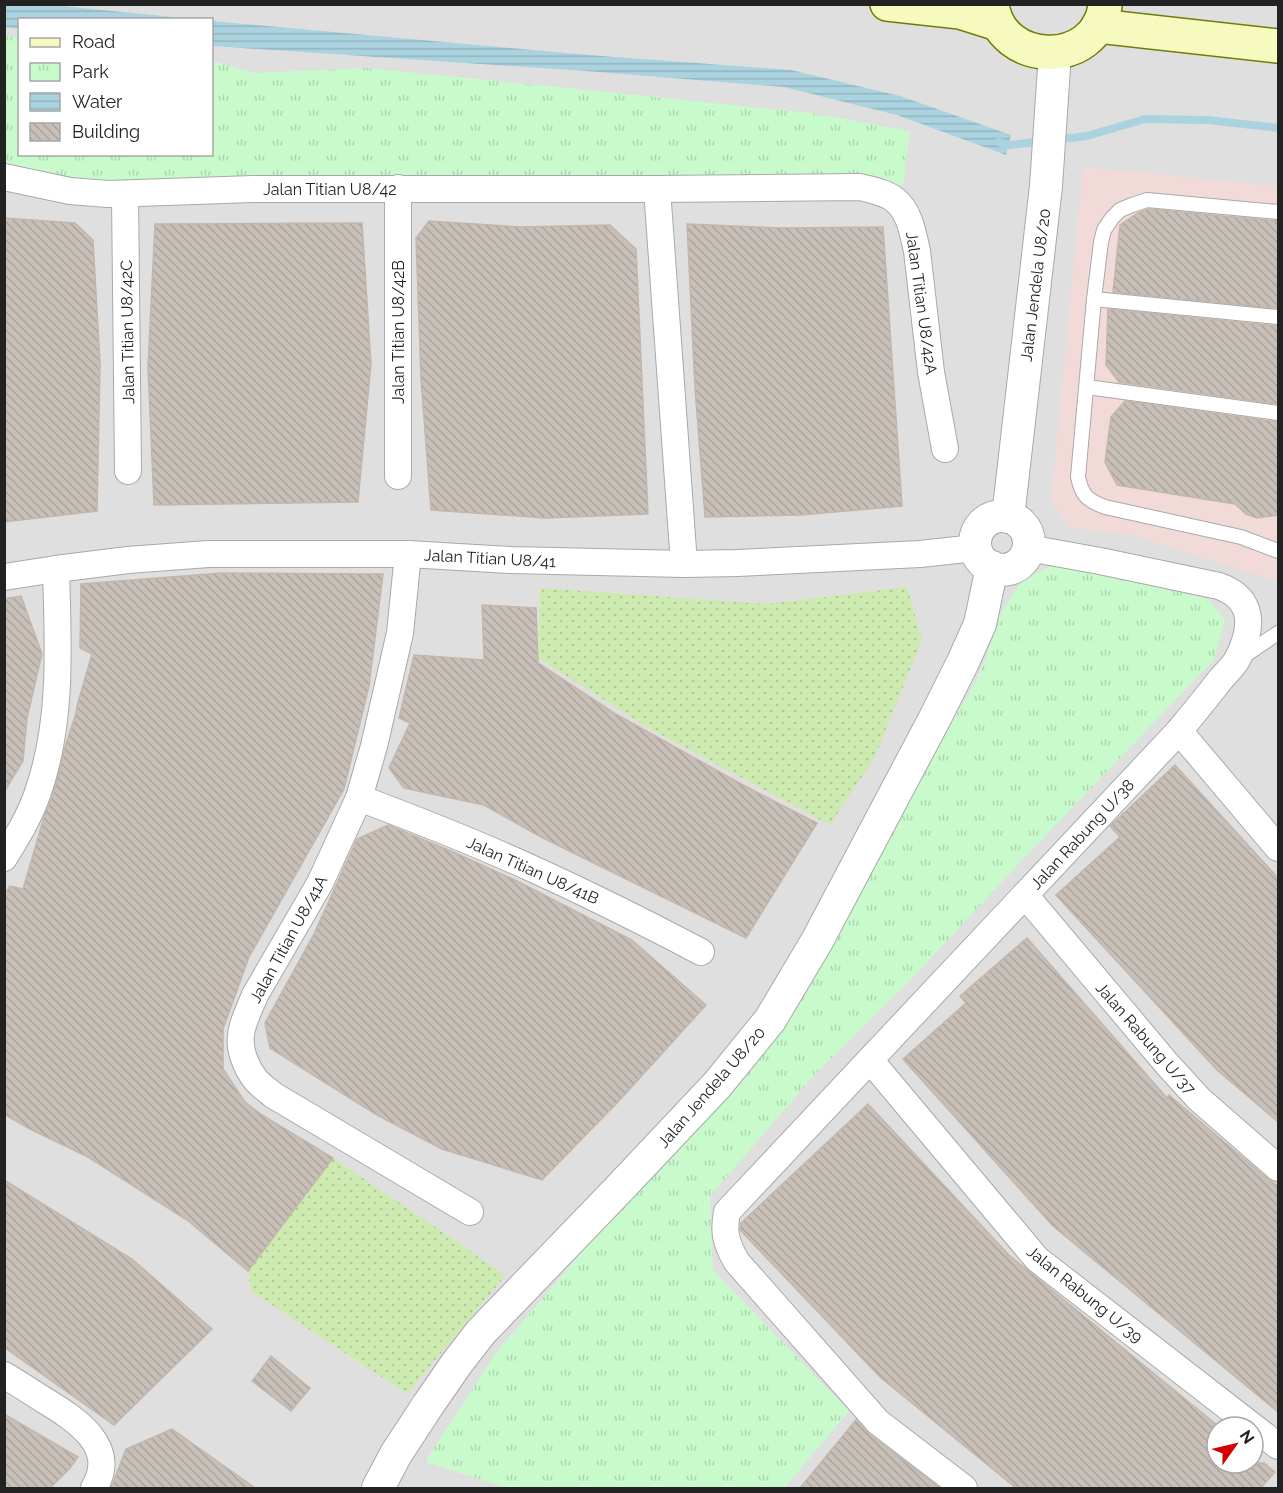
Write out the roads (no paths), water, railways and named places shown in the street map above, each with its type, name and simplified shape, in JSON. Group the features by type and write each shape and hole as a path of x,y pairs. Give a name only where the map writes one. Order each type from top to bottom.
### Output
{"main road":[{"path":"887,4 995,14 1008,37 1022,47 1038,52 1055,53 1072,49 1087,40 1102,15 1278,46"}],"street":[{"name":"Jalan Jendela U8/20","path":"1008,517 1046,186 1055,53"},
{"name":"Jalan Titian U8/42","path":"4,177 70,190 108,194 253,189 860,187"},
{"name":"Jalan Titian U8/42A","path":"860,187 880,192 895,200 908,217 913,232 931,372 945,449"},
{"name":"Jalan Titian U8/42B","path":"398,188 398,476"},
{"path":"657,189 684,564"},
{"name":"Jalan Titian U8/42C","path":"125,194 128,471"},
{"path":"1001,516 1008,517 1020,523 1024,528 1029,541 1028,548 1021,562 999,570 983,558 977,533 986,521 1001,516"},
{"name":"Jalan Rabung U/38","path":"964,1488 878,1422 736,1261 725,1236 724,1225 727,1212 1179,731 1237,660 1245,642 1248,626 1247,609 1241,598 1230,590 1133,567 1028,548"},
{"name":"Jalan Titian U8/41","path":"4,577 56,569 208,554 408,554 510,560 684,564 920,554 983,558"},
{"name":"Jalan Titian U8/41A","path":"408,554 400,633 379,727 359,798 320,883 255,995 246,1015 241,1035 242,1052 256,1081 273,1095 470,1212"},
{"name":"Jalan Jendela U8/20","path":"378,1488 396,1454 428,1405 481,1332 710,1093 770,1020 817,941 963,662 980,624 986,601 983,558"},
{"path":"4,858 27,820 38,794 46,767 54,723 58,657 56,569"},
{"path":"1179,731 1278,848"},
{"name":"Jalan Titian U8/41B","path":"359,798 451,833 532,868 621,910 701,952"},
{"name":"Jalan Rabung U/37","path":"1025,895 1199,1099 1278,1168"},
{"name":"Jalan Rabung U/39","path":"870,1060 1037,1259 1278,1446"},
{"path":"4,1375 71,1417 95,1441 101,1457 102,1472 94,1488"}],"lane":[{"path":"1278,212 1147,200 1120,210 1112,218 1104,230 1101,242 1078,477 1086,497 1105,507 1240,537 1278,551"},
{"path":"1094,299 1278,317"},
{"path":"1087,387 1278,413"},
{"path":"1237,660 1278,633"}],"water":[{"path":"4,5 52,5 183,18 18,18 18,29 5,27"},
{"path":"213,21 588,55 791,70 900,96 1011,135 1006,155 897,115 784,87 586,71 213,46"}],"waterway":[{"path":"1055,140 1087,136 1145,119 1207,120 1278,128"},
{"path":"999,142 1009,145 1044,141"}]}
